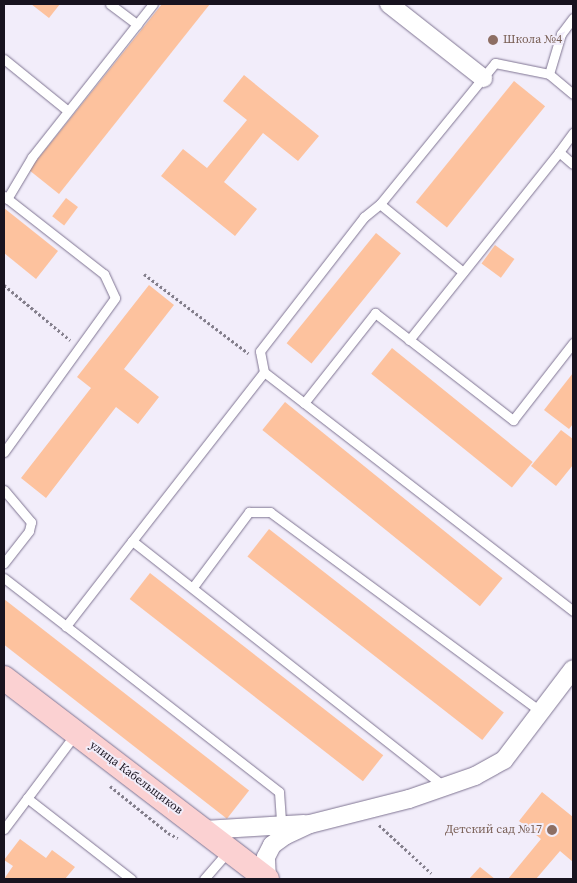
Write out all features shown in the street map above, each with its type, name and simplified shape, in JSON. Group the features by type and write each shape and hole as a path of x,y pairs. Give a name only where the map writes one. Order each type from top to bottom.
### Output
{"street":[{"path":"389,4 483,78"},
{"path":"267,879 266,857 272,845 310,824 446,787 475,776 504,760 573,669"},
{"name":"улица Кабельщиков","path":"4,678 267,879"},
{"path":"204,830 281,824 310,824"}],"lane":[{"path":"110,4 137,24"},
{"path":"4,452 115,298 104,274 6,197 32,157 153,4"},
{"path":"549,74 561,34 573,18"},
{"path":"4,59 68,111"},
{"path":"573,94 549,74 496,63 380,204 364,217 260,351 263,368 304,403 573,611"},
{"path":"409,340 573,133"},
{"path":"559,152 573,164"},
{"path":"380,204 463,272"},
{"path":"304,403 375,313 513,420 573,343"},
{"path":"66,626 263,368"},
{"path":"4,490 31,522 29,532 4,563"},
{"path":"193,587 248,512 270,512 541,712"},
{"path":"132,541 446,787"},
{"path":"4,578 278,792 281,824"},
{"path":"4,829 76,733"},
{"path":"27,798 131,879"},
{"path":"204,879 229,849"}],"path":[{"path":"144,274 263,368"},
{"path":"4,285 78,347"},
{"path":"379,825 431,873"}],"building":[{"path":"31,4 60,4 49,18"},
{"path":"162,4 210,4 59,194 29,170"},
{"path":"244,75 319,136 298,161 263,133 224,182 257,209 235,236 161,176 183,149 207,168 247,120 223,101"},
{"path":"514,81 545,106 447,227 416,202"},
{"path":"66,198 78,207 64,225 52,216"},
{"path":"4,208 58,251 36,279 4,253"},
{"path":"376,233 401,253 312,363 287,343"},
{"path":"495,245 514,259 501,278 481,264"},
{"path":"149,285 174,305 124,369 159,397 138,424 116,407 46,498 21,478 91,388 77,377"},
{"path":"392,348 533,462 512,488 371,374"},
{"path":"573,373 573,424 569,429 544,410"},
{"path":"285,402 503,578 480,606 262,430"},
{"path":"561,430 573,439 573,465 556,486 531,466"},
{"path":"269,529 504,712 482,740 247,557"},
{"path":"150,573 383,755 363,781 130,599"},
{"path":"4,599 249,790 227,819 4,645"},
{"name":"Детский сад №17","path":"542,792 573,817 573,862 560,851 536,879 508,879 541,839 519,821"},
{"path":"20,839 46,858 52,850 75,867 65,879 4,879 13,866 4,860"},
{"name":"Детский сад №17","path":"480,867 495,879 469,879"}],"place":[{"name":"Школа №4","path":"493,40"},
{"name":"Детский сад №17","path":"552,830"}]}
